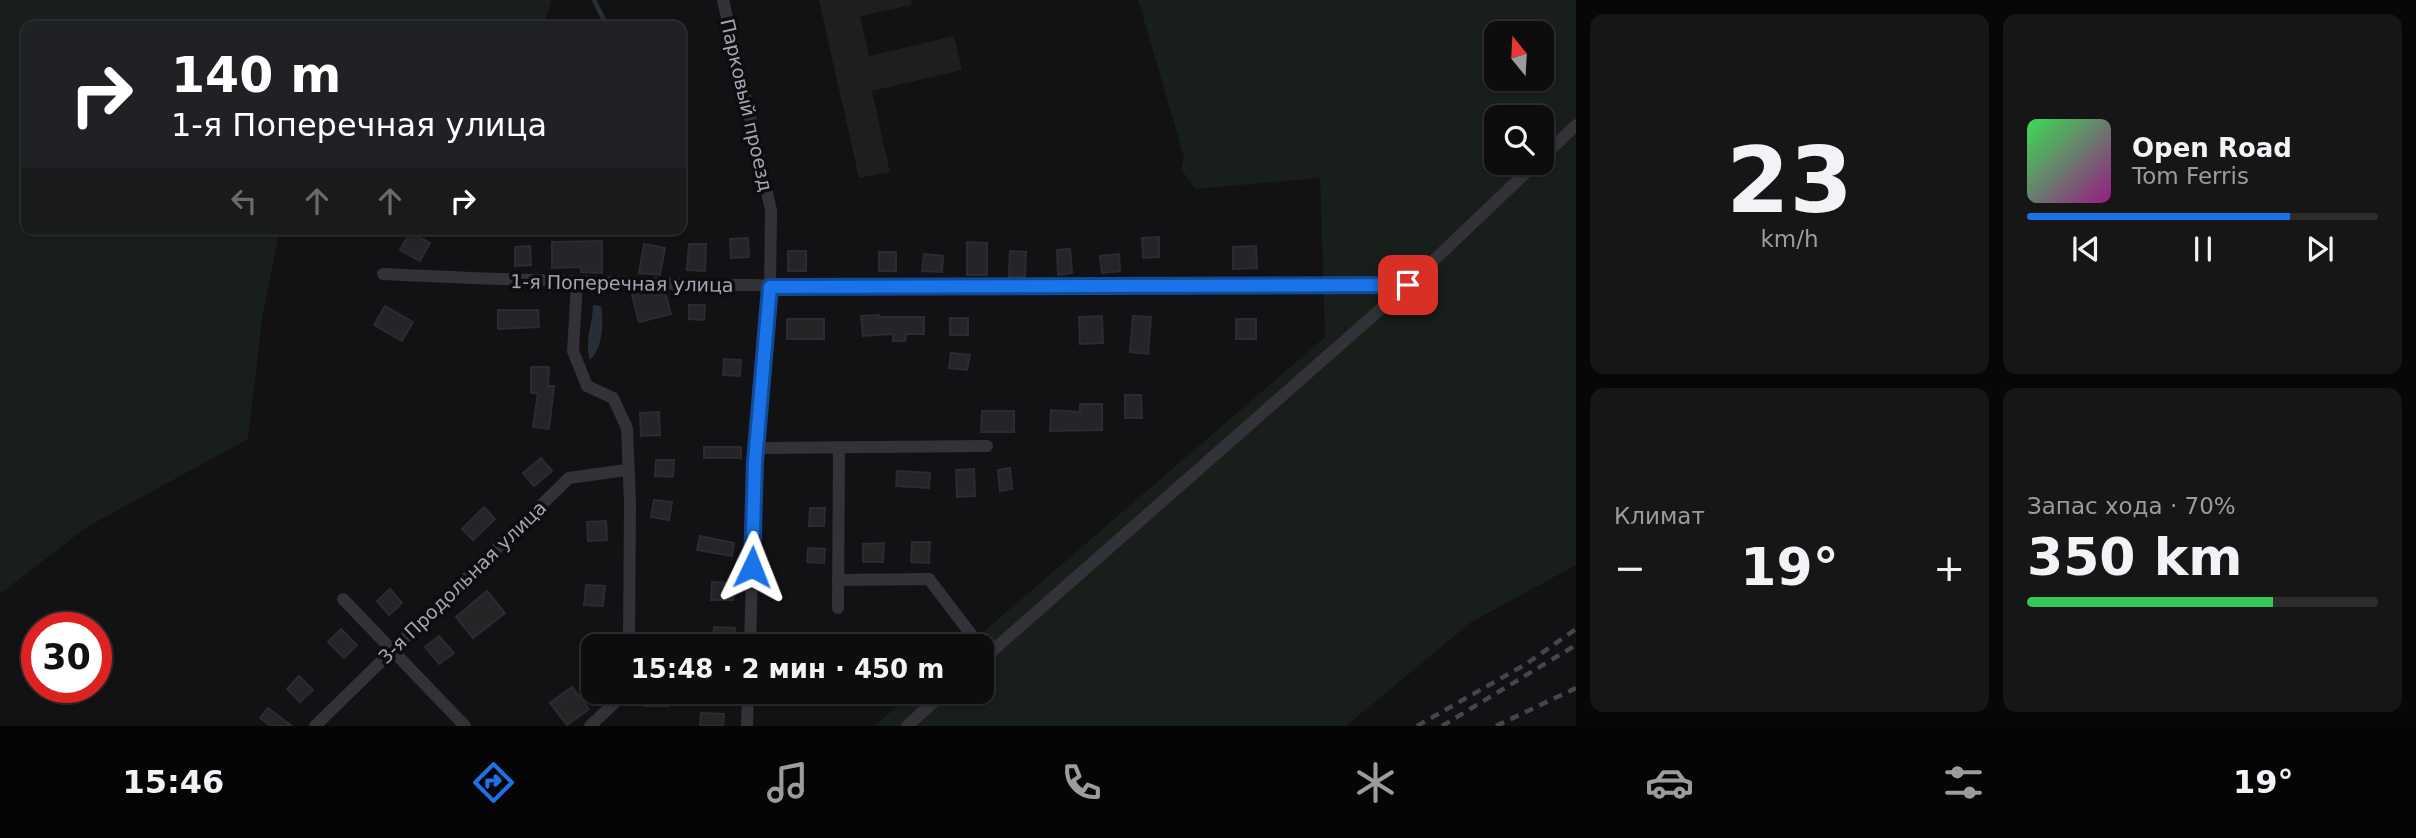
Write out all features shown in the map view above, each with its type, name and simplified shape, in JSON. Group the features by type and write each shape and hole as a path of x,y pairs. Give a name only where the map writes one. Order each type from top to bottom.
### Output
{"street":[{"name":"Парковый проезд","path":"723,0 771,210 770,287 756,448 750,634"},
{"path":"1554,146 1576,125"},
{"path":"994,643 1408,285 1523,175"},
{"name":"1-я Поперечная улица","path":"383,274 576,284 770,287 1408,285"},
{"path":"576,284 573,351 587,386 613,398 626,428 626,470 630,503 629,634"},
{"path":"756,448 987,446"},
{"path":"838,608 839,447"},
{"name":"3-я Продольная улица","path":"315,726 569,478 626,470"},
{"path":"838,580 929,579 970,634"},
{"path":"343,598 465,726"},
{"path":"590,726 613,704"},
{"path":"747,726 748,704"},
{"path":"907,726 932,704"}],"shaded area":[{"path":"0,0 551,0 545,21 21,21 21,235 279,235 263,312 248,439 87,527 0,594"},
{"path":"819,0 911,0 912,5 860,16 869,56 954,36 962,70 872,91 890,172 859,178"},
{"path":"1138,0 1576,0 1576,565 1470,623 1346,726 874,726 900,704 994,704 994,634 981,634 1325,337 1320,178 1195,189 1181,169 1184,157"},
{"path":"593,305 601,306 602,327 598,349 590,360 588,339"}],"building":[{"path":"408,235 415,235 430,243 420,261 400,250"},
{"path":"1159,237 1159,257 1143,258 1142,238"},
{"path":"748,238 749,257 731,258 730,239"},
{"path":"602,241 602,273 581,272 581,267 552,268 552,242"},
{"path":"967,242 987,243 987,275 967,275"},
{"path":"644,244 665,248 660,275 639,273"},
{"path":"689,244 706,244 705,271 687,270"},
{"path":"530,246 531,265 515,266 515,247"},
{"path":"1256,246 1257,268 1233,269 1233,247"},
{"path":"1070,249 1072,273 1058,275 1057,250"},
{"path":"788,251 806,251 806,271 788,271"},
{"path":"1010,251 1026,252 1025,277 1009,277"},
{"path":"879,252 896,252 896,271 879,271"},
{"path":"924,254 943,256 942,272 922,271"},
{"path":"1119,254 1120,271 1102,273 1100,256"},
{"path":"665,292 671,314 639,322 632,295"},
{"path":"689,305 705,305 704,320 689,319"},
{"path":"385,306 413,322 402,341 374,325"},
{"path":"498,310 538,310 539,327 498,329"},
{"path":"861,316 924,317 924,334 906,334 905,341 893,341 893,334 863,336"},
{"path":"1102,316 1103,343 1080,344 1079,317"},
{"path":"1133,316 1151,317 1148,354 1130,352"},
{"path":"950,318 968,318 968,335 950,335"},
{"path":"787,319 824,319 824,339 787,339"},
{"path":"1236,319 1256,319 1256,339 1236,339"},
{"path":"951,353 970,355 967,370 949,368"},
{"path":"724,359 741,360 740,376 723,375"},
{"path":"531,367 549,367 548,386 554,386 549,429 533,427 538,393 531,393"},
{"path":"1125,395 1141,395 1142,418 1125,418"},
{"path":"1080,404 1102,404 1102,430 1050,431 1051,410 1080,412"},
{"path":"982,411 1014,411 1014,432 981,432"},
{"path":"659,412 660,435 641,436 640,413"},
{"path":"704,447 741,447 741,458 704,458"},
{"path":"541,458 552,471 534,486 523,473"},
{"path":"656,460 674,460 673,477 655,476"},
{"path":"1010,468 1012,489 1000,491 998,470"},
{"path":"974,469 975,496 957,497 956,470"},
{"path":"897,471 930,473 929,488 896,486"},
{"path":"654,500 672,502 669,520 651,517"},
{"path":"484,507 495,519 473,540 462,529"},
{"path":"810,508 825,508 824,526 809,526"},
{"path":"606,521 607,540 588,541 587,522"},
{"path":"700,536 734,543 732,556 697,550"},
{"path":"912,542 930,542 929,563 911,562"},
{"path":"884,543 883,562 863,562 863,544"},
{"path":"808,548 825,549 824,563 807,562"},
{"path":"712,582 733,583 733,600 711,600"},
{"path":"586,585 605,586 603,606 584,605"},
{"path":"390,589 402,603 389,615 377,601"},
{"path":"487,591 505,613 473,638 456,617"},
{"path":"714,627 735,628 735,634 714,634"},
{"path":"341,629 357,645 344,658 328,642"},
{"path":"439,636 454,653 439,664 425,647"},
{"path":"299,676 313,690 300,702 287,689"},
{"path":"572,687 581,699 581,704 585,704 589,709 567,725 550,703"},
{"path":"645,704 669,704 669,706"},
{"path":"268,708 292,726 271,726 260,718"},
{"path":"701,713 724,714 723,726 700,726"}],"waterway":[{"path":"594,0 604,21"}],"railway":[{"path":"1417,726 1526,664 1576,629"},
{"path":"1442,726 1576,645"},
{"path":"1496,726 1576,688"}],"route":[{"path":"752,567 755,462 770,287 1408,285"}]}
